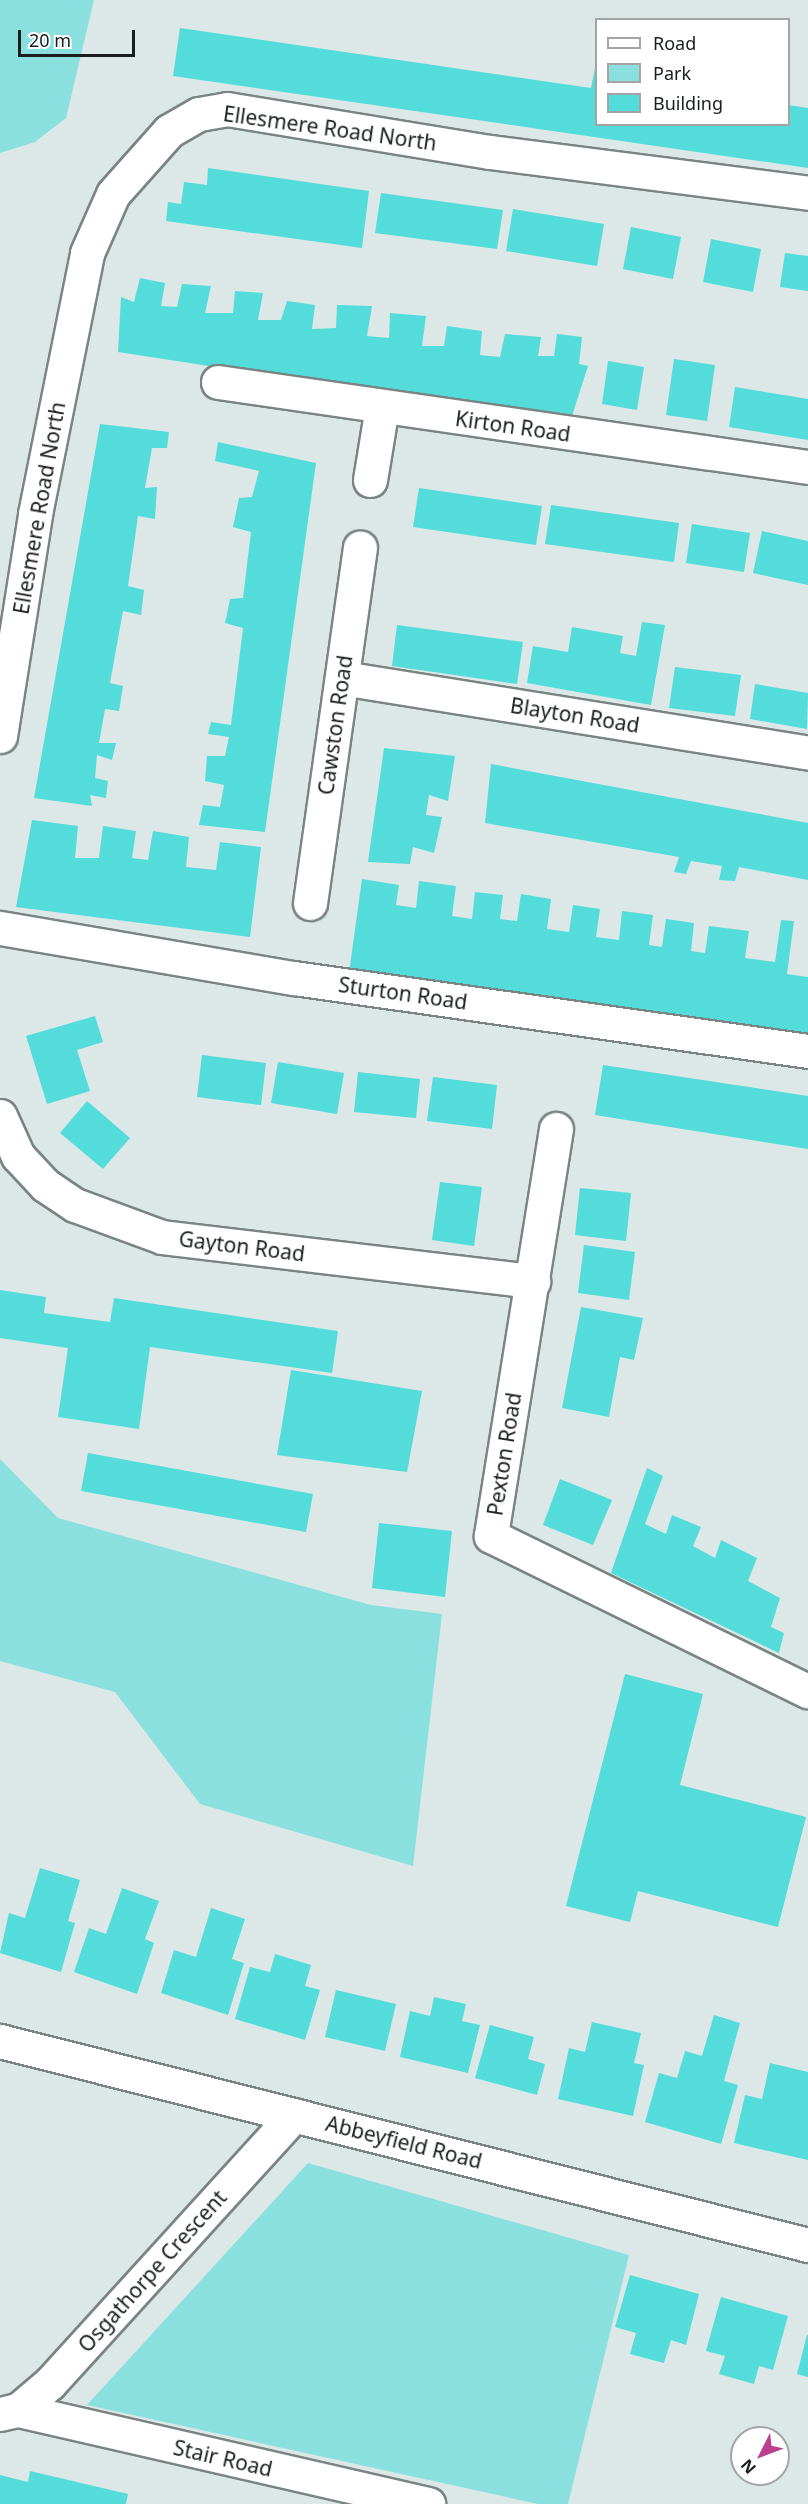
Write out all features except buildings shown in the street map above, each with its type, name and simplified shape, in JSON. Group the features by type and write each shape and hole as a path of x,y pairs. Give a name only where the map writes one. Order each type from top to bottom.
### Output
{"street":[{"name":"Ellesmere Road North","path":"0,736 35,514 87,253 113,194 169,131 198,114 227,109 490,152 808,194"},
{"name":"Kirton Road","path":"218,382 808,467"},
{"path":"370,480 382,407"},
{"name":"Cawston Road","path":"310,903 360,548"},
{"name":"Blayton Road","path":"342,678 808,753"},
{"name":"Sturton Road","path":"0,928 294,978 808,1052"},
{"name":"Gayton Road","path":"0,1116 18,1156 45,1185 75,1205 162,1237 533,1281"},
{"name":"Pexton Road","path":"556,1130 491,1536 808,1691"},
{"name":"Abbeyfield Road","path":"0,2042 808,2245"},
{"name":"Osgathorpe Crescent","path":"9,2412 50,2383 294,2115"},
{"name":"Stair Road","path":"9,2412 428,2504"}],"green space":[{"path":"0,0 94,0 66,118 35,142 0,153"},
{"path":"0,1459 58,1518 371,1605 442,1614 413,1866 200,1804 115,1692 0,1661"},
{"path":"308,2163 629,2255 568,2504 538,2504 87,2405"}]}
